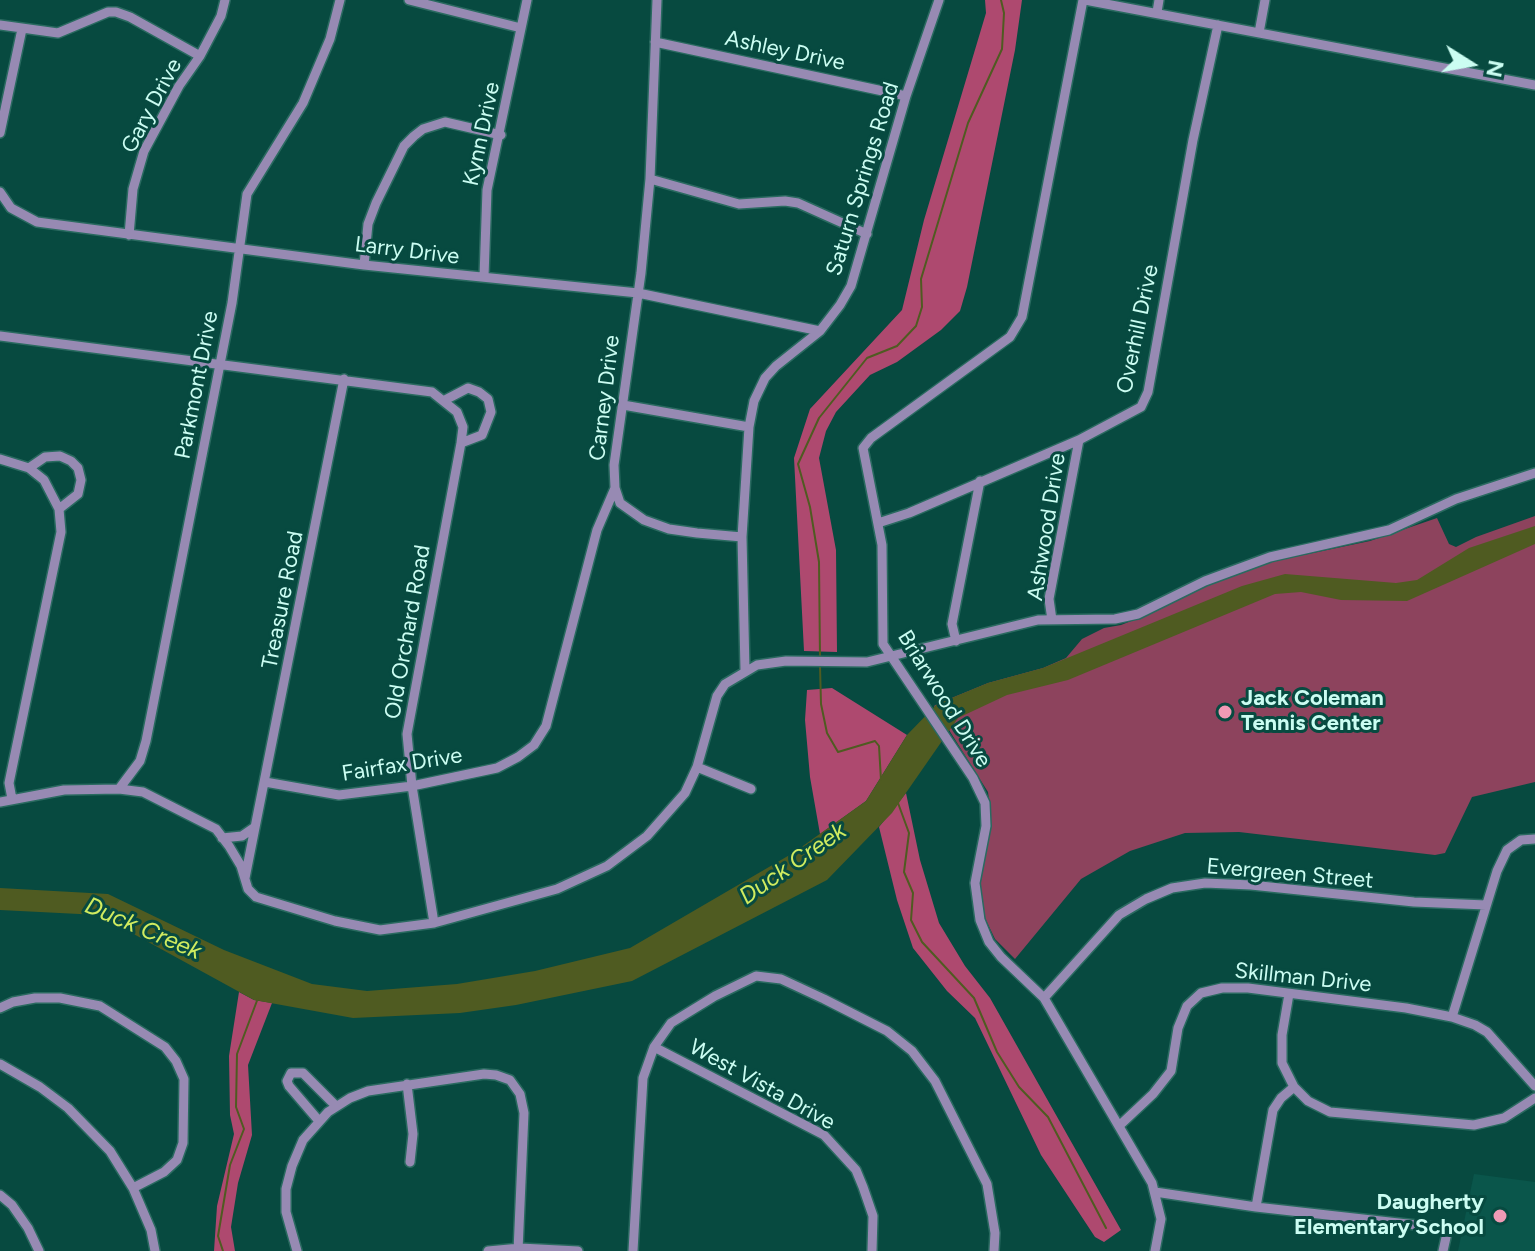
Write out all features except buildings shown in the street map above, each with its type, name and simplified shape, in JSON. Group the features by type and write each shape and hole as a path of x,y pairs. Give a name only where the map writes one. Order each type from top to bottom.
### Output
{"street":[{"name":"Gary Drive","path":"129,235 133,189 144,151 179,86 200,56 221,16 225,0"},
{"name":"Parkmont Drive","path":"119,789 140,761 146,741 232,303 247,194 303,103 330,39 340,0"},
{"path":"409,0 521,28"},
{"name":"Kynn Drive","path":"484,277 487,190 527,0"},
{"name":"Carney Drive","path":"497,768 534,745 546,726 597,530 615,488 614,465 650,179 657,0"},
{"name":"Saturn Springs Road","path":"745,670 742,537 749,427 754,401 765,378 820,331 851,286 906,96 939,0"},
{"path":"1084,0 1535,85"},
{"name":"Briarwood Drive","path":"1084,0 1022,317 1010,337 871,438 863,448 878,523 884,583 881,635 890,657 902,669 949,740 985,803 986,826 975,883 980,920 989,942 1001,957 1044,998 1120,1125 1155,1192 1161,1219 1155,1251"},
{"path":"1157,12 1159,0"},
{"path":"1259,33 1265,0"},
{"path":"0,25 58,33 108,12 116,12 200,56"},
{"name":"Overhill Drive","path":"878,523 909,513 1079,440 1141,407 1148,392 1193,140 1218,25"},
{"path":"0,133 22,29"},
{"name":"Ashley Drive","path":"655,42 906,96"},
{"path":"364,265 368,224 376,203 404,146 414,136 423,129 445,122 501,135"},
{"path":"650,179 739,204 798,203 867,234"},
{"name":"Larry Drive","path":"0,192 11,208 37,222 364,265 638,293 820,331"},
{"path":"0,336 344,379 432,392 445,400 468,388 488,399 491,412 482,435 461,443"},
{"name":"Treasure Road","path":"245,879 344,379"},
{"name":"Old Orchard Road","path":"434,923 412,786 407,734 463,427 457,412 445,400"},
{"path":"623,405 749,427"},
{"name":"Ashwood Drive","path":"1052,620 1049,599 1079,440"},
{"path":"29,468 45,457 60,456 78,468 81,480 78,494 59,509"},
{"path":"0,459 29,468 44,480 59,509 61,532 9,783 12,799"},
{"path":"0,802 64,790 143,792 216,829 241,866 248,889 256,897 335,921 380,930 434,923 534,897 607,866 647,836 685,793 697,767 717,696 725,684 745,670 769,663 867,662 1038,620 1115,619 1138,614 1205,581 1270,557 1389,530 1456,499 1535,473"},
{"path":"956,641 952,624 980,481"},
{"path":"615,488 620,503 644,520 669,529 742,537"},
{"path":"697,767 751,789"},
{"name":"Fairfax Drive","path":"265,782 339,795 412,786 497,768"},
{"path":"222,838 242,836 255,827"},
{"path":"1452,1017 1497,871 1507,850 1521,840 1535,839"},
{"name":"Evergreen Street","path":"1044,998 1119,915 1172,888 1205,883 1251,885 1414,902 1486,905"},
{"path":"633,1251 643,1078 654,1047 671,1023 756,976 781,979 887,1031 912,1051 925,1067 978,1161 992,1205 994,1251"},
{"name":"Skillman Drive","path":"1120,1125 1171,1071 1180,1020 1187,1006 1201,993 1222,988 1248,988 1406,1008 1452,1017 1487,1032 1533,1081"},
{"path":"1289,994 1282,1035 1282,1063 1294,1087 1308,1101 1330,1112 1474,1125 1504,1118 1535,1098"},
{"path":"0,1008 35,998 60,998 100,1006 165,1047 176,1061 184,1079 183,1143 177,1160 164,1172 133,1188"},
{"name":"West Vista Drive","path":"654,1047 824,1135 856,1170 873,1216 872,1251"},
{"path":"0,1064 40,1087 68,1108 110,1151 133,1188 151,1230 155,1251"},
{"path":"319,1121 289,1086 287,1081 291,1073 303,1073 336,1106"},
{"path":"297,1251 286,1212 286,1189 303,1140 319,1121 336,1106 368,1091 484,1074 510,1080 520,1094 524,1113 518,1250"},
{"path":"407,1084 413,1134 410,1162"},
{"path":"1256,1207 1273,1110 1294,1087"},
{"path":"1155,1192 1443,1228 1447,1233 1443,1251"},
{"path":"0,1195 12,1205 39,1251"},
{"path":"488,1251 578,1251"}],"shaded area":[{"path":"985,0 1022,0 1015,50 967,287 960,311 941,330 897,362 870,375 836,412 826,431 819,458 836,550 837,652 804,651 794,458 810,409 902,310 924,220 986,13"},
{"path":"1535,516 1535,782 1472,797 1445,853 1435,855 1239,832 1185,833 1130,851 1081,879 1015,959 995,939 984,916 980,887 991,816 988,792 934,706 988,683 1043,668 1066,658 1082,639 1104,628 1149,614 1212,582 1265,563 1370,541 1437,518 1449,544 1456,547"},
{"path":"832,688 907,735 866,801 820,834 810,777 805,720 807,690"},
{"path":"906,793 920,860 939,923 965,966 990,998 1121,1230 1104,1242 1095,1237 1041,1155 975,1018 947,991 913,948 897,900 879,827"},
{"path":"239,992 254,1000 272,1003 248,1065 252,1135 238,1183 231,1227 235,1251 214,1251 217,1206 234,1134 230,1115 229,1056"},
{"name":"Daugherty Elementary School","path":"1474,1174 1535,1182 1535,1251 1458,1251"}],"water":[{"name":"Duck Creek","path":"1535,526 1535,544 1407,601 1341,600 1301,592 1275,594 1068,680 1007,695 958,718 892,813 827,880 632,981 460,1013 353,1018 254,1000 99,915 0,910 0,888 108,894 224,950 312,984 367,991 457,984 535,971 630,948 793,853 866,801 907,735 937,704 988,683 1043,668 1242,586 1285,574 1396,583 1417,580 1469,548"}],"waterway":[{"path":"820,659 819,562 810,507 798,464 819,418 867,358 897,346 916,326 922,307 921,279 968,123 1002,49 1004,13 1001,0"},
{"path":"820,666 821,704 827,733 838,752 875,741 879,746 881,780"},
{"path":"898,803 909,833 904,872 913,893 911,920 922,942 974,998 997,1052 1019,1087 1048,1117 1106,1228"},
{"path":"223,1251 218,1236 230,1165 244,1129 236,1107 237,1054 258,998"}],"place":[{"name":"Jack Coleman Tennis Center","path":"1225,712"},
{"name":"Daugherty Elementary School","path":"1500,1216"}]}
